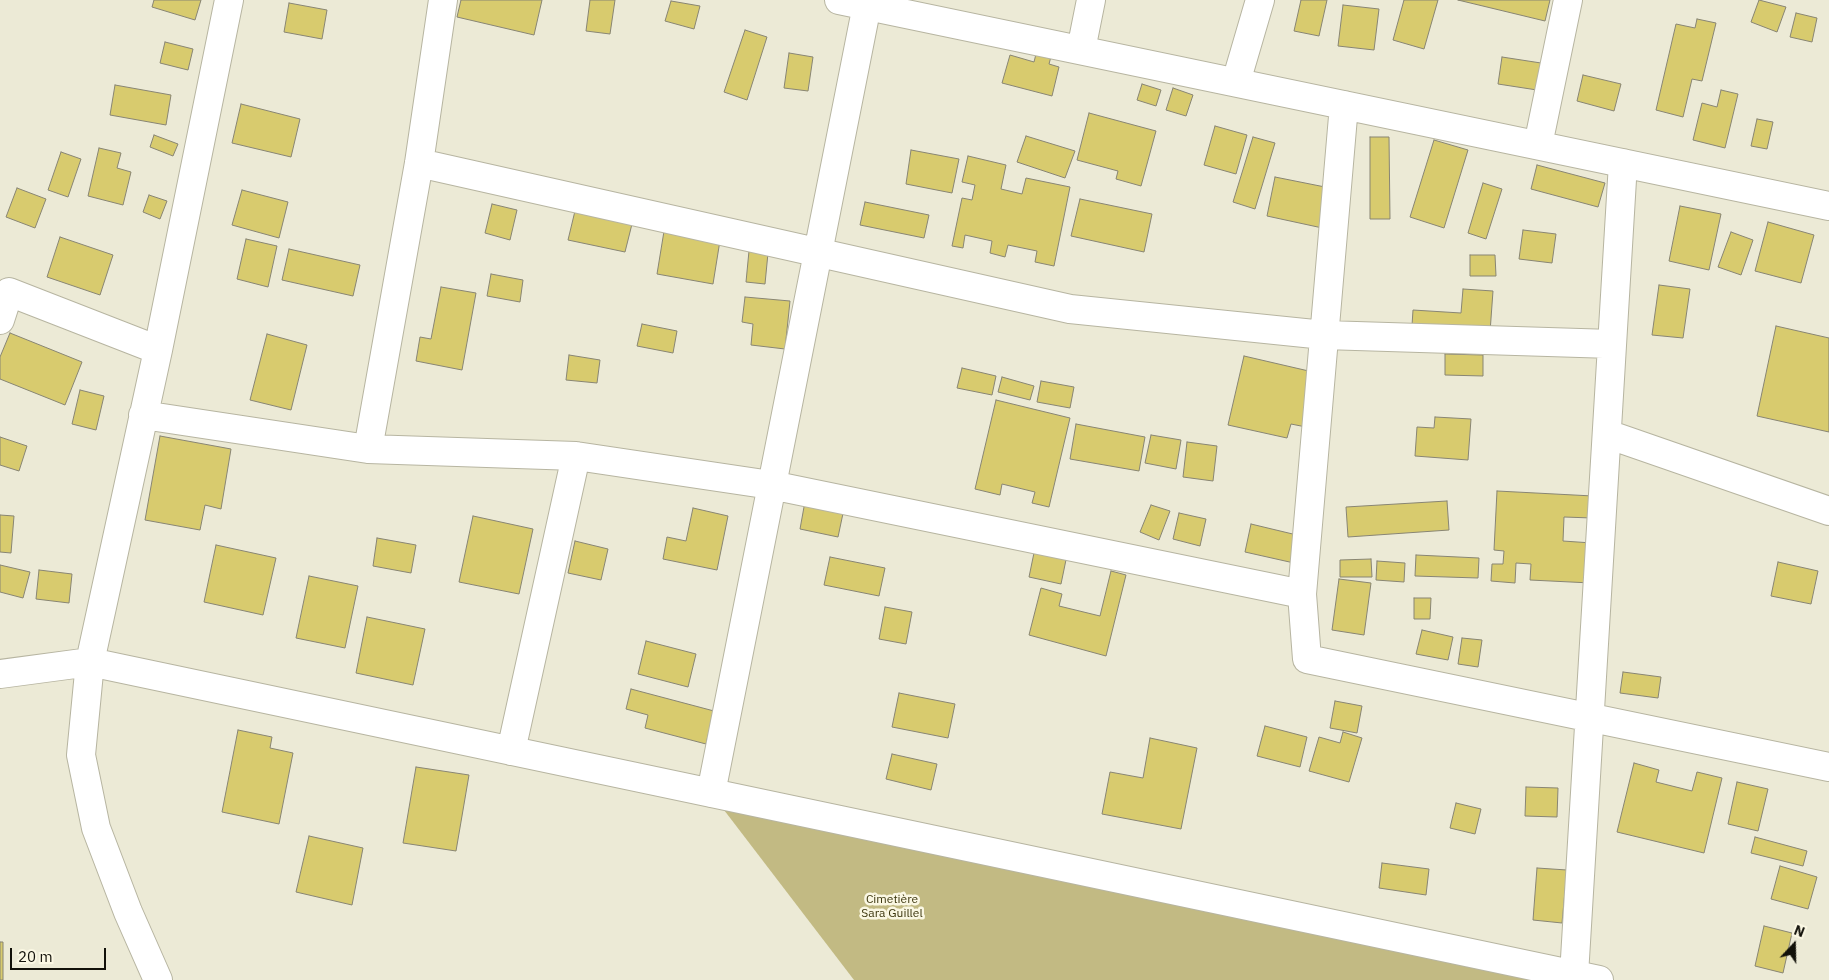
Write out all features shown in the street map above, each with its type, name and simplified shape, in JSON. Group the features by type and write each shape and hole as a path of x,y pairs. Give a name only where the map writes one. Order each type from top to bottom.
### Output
{"street":[{"path":"158,980 128,912 96,828 81,755 90,662 158,350 229,0"},
{"path":"368,449 419,163 443,0"},
{"path":"839,0 867,3 1081,50 1829,206"},
{"path":"1081,50 1091,0"},
{"path":"1236,82 1260,0"},
{"path":"1538,145 1568,0"},
{"path":"711,793 867,3"},
{"path":"1344,105 1302,594 1307,659 1829,767"},
{"path":"419,163 817,254 1070,309 1324,335 1612,344"},
{"path":"0,674 90,662 1586,977 1590,718 1623,163"},
{"path":"0,320 9,292 158,350"},
{"path":"143,415 368,449 576,456 771,484 1302,594"},
{"path":"1607,434 1829,510"},
{"path":"511,751 576,456"}],"green space":[{"name":"Cimetière Sara Guillel","path":"711,793 1599,980 854,980"}],"building":[{"path":"154,0 201,0 195,20 152,7"},
{"path":"461,0 542,0 534,35 457,17"},
{"path":"590,0 615,0 610,34 586,31"},
{"path":"1301,0 1327,0 1319,36 1294,31"},
{"path":"1404,0 1438,0 1424,49 1393,40"},
{"path":"1458,0 1550,0 1545,21"},
{"path":"1759,0 1786,7 1777,32 1751,22"},
{"path":"671,1 700,6 694,29 665,21"},
{"path":"289,3 327,10 322,39 284,32"},
{"path":"1343,5 1379,9 1374,50 1338,46"},
{"path":"1796,13 1817,18 1812,42 1790,37"},
{"path":"1697,19 1716,23 1702,81 1692,79 1683,117 1656,110 1676,24 1695,28"},
{"path":"745,30 767,37 747,100 724,92"},
{"path":"165,42 193,49 188,70 160,63"},
{"path":"1037,50 1052,53 1049,64 1059,67 1052,96 1002,83 1010,55 1034,62"},
{"path":"789,53 813,57 808,91 784,88"},
{"path":"1502,57 1541,63 1537,90 1498,84"},
{"path":"1583,75 1621,84 1614,111 1577,101"},
{"path":"1142,84 1161,90 1156,106 1137,100"},
{"path":"115,85 171,95 166,125 110,115"},
{"path":"1173,88 1193,95 1186,116 1166,110"},
{"path":"1721,90 1738,94 1725,148 1693,140 1702,103 1717,107"},
{"path":"241,104 300,119 291,157 232,143"},
{"path":"1089,113 1156,131 1141,186 1116,179 1118,171 1077,160"},
{"path":"1757,119 1773,122 1767,149 1751,146"},
{"path":"1215,126 1247,135 1236,174 1204,165"},
{"path":"154,135 178,144 173,156 150,147"},
{"path":"1026,136 1075,151 1065,178 1017,162"},
{"path":"1253,137 1275,143 1255,209 1233,202"},
{"path":"1370,137 1389,137 1390,219 1370,219"},
{"path":"1434,140 1468,150 1444,228 1410,217"},
{"path":"99,148 121,153 117,168 131,172 123,205 88,196"},
{"path":"911,150 959,159 952,193 906,184"},
{"path":"61,152 81,159 68,197 48,190"},
{"path":"968,156 1006,165 1001,189 1022,194 1026,178 1070,187 1054,266 1035,262 1037,251 1008,245 1005,257 990,253 992,241 965,235 963,248 952,246 962,198 972,200 975,185 962,182"},
{"path":"1537,165 1605,183 1598,207 1531,189"},
{"path":"1275,177 1335,189 1327,229 1267,216"},
{"path":"1483,183 1502,189 1486,239 1468,233"},
{"path":"17,188 46,199 35,228 6,217"},
{"path":"242,190 288,202 279,238 232,225"},
{"path":"149,195 167,201 160,219 143,212"},
{"path":"1080,199 1152,214 1144,252 1071,236"},
{"path":"865,202 929,215 924,238 860,225"},
{"path":"492,204 517,210 510,240 485,233"},
{"path":"1680,206 1721,214 1709,270 1669,261"},
{"path":"575,211 632,224 625,252 568,240"},
{"path":"666,219 722,228 713,284 657,274"},
{"path":"1768,222 1814,235 1801,283 1755,271"},
{"path":"1523,230 1556,234 1552,263 1519,259"},
{"path":"1731,232 1753,240 1741,275 1718,267"},
{"path":"60,237 113,255 100,295 47,277"},
{"path":"246,239 277,246 268,287 237,279"},
{"path":"289,249 360,265 353,296 282,280"},
{"path":"749,251 768,253 765,284 746,282"},
{"path":"1470,255 1495,255 1496,276 1470,276"},
{"path":"491,274 523,280 520,302 487,296"},
{"path":"1659,285 1690,289 1683,338 1652,335"},
{"path":"441,287 476,293 462,370 416,361 420,337 431,339"},
{"path":"1463,289 1493,291 1489,346 1411,341 1413,310 1461,313"},
{"path":"745,297 790,301 785,349 751,345 753,324 742,322"},
{"path":"642,324 677,331 673,353 637,346"},
{"path":"1776,326 1829,338 1829,432 1757,416"},
{"path":"10,333 82,362 65,405 0,379 0,357"},
{"path":"267,334 307,345 291,410 250,400"},
{"path":"1445,354 1483,355 1483,376 1445,375"},
{"path":"569,355 600,360 597,383 566,380"},
{"path":"1244,356 1313,372 1311,428 1291,424 1287,438 1228,425"},
{"path":"962,368 996,376 992,395 957,388"},
{"path":"1002,377 1034,386 1030,400 998,392"},
{"path":"1041,381 1074,387 1070,408 1037,402"},
{"path":"80,390 104,396 96,430 72,424"},
{"path":"996,400 1070,418 1049,507 1032,503 1035,492 1002,484 1000,495 975,489"},
{"path":"1435,417 1471,419 1468,460 1415,456 1417,427 1434,428"},
{"path":"1076,424 1145,437 1139,471 1070,459"},
{"path":"1151,435 1181,440 1176,469 1145,463"},
{"path":"160,436 231,449 221,509 205,505 200,530 145,520"},
{"path":"0,437 27,446 19,471 0,465"},
{"path":"1187,442 1217,446 1213,481 1183,477"},
{"path":"1497,491 1593,496 1592,518 1564,517 1563,541 1592,543 1591,583 1530,580 1531,564 1516,563 1515,583 1491,581 1492,564 1503,564 1504,551 1494,550"},
{"path":"806,496 845,504 838,537 800,529"},
{"path":"1447,501 1449,530 1348,537 1346,507"},
{"path":"1151,505 1170,511 1159,540 1140,532"},
{"path":"693,508 728,516 717,570 663,559 667,537 686,541"},
{"path":"1179,513 1206,519 1200,546 1173,539"},
{"path":"0,515 14,516 11,553 0,552"},
{"path":"473,516 533,529 519,594 459,582"},
{"path":"1251,524 1301,536 1294,563 1245,552"},
{"path":"377,538 416,545 411,573 373,566"},
{"path":"575,541 608,549 601,580 568,573"},
{"path":"216,545 276,558 263,615 204,602"},
{"path":"1035,548 1067,555 1061,584 1029,577"},
{"path":"1416,555 1479,558 1478,578 1415,576"},
{"path":"830,557 885,568 879,596 824,585"},
{"path":"1371,559 1372,577 1340,577 1340,560"},
{"path":"1377,561 1405,563 1404,582 1376,580"},
{"path":"1778,562 1818,571 1811,604 1771,596"},
{"path":"0,565 30,572 23,598 0,592"},
{"path":"39,570 72,574 69,603 36,599"},
{"path":"1111,571 1126,575 1106,656 1029,635 1041,588 1062,594 1059,606 1100,616"},
{"path":"309,576 358,586 345,648 296,638"},
{"path":"1339,579 1371,583 1364,635 1332,630"},
{"path":"1414,598 1431,598 1430,619 1414,619"},
{"path":"885,607 912,612 906,644 879,639"},
{"path":"367,617 425,629 413,685 356,673"},
{"path":"1422,630 1453,637 1448,660 1416,654"},
{"path":"1462,638 1482,640 1478,667 1458,664"},
{"path":"646,641 696,654 688,687 638,674"},
{"path":"1623,672 1661,677 1658,698 1620,693"},
{"path":"631,689 714,711 706,744 645,728 648,715 626,709"},
{"path":"899,693 955,704 948,738 892,727"},
{"path":"1335,701 1362,706 1357,733 1330,728"},
{"path":"1265,726 1307,737 1300,767 1257,756"},
{"path":"238,730 272,737 270,748 293,753 279,824 222,812"},
{"path":"1343,732 1362,738 1349,782 1309,771 1319,737 1340,743"},
{"path":"1150,738 1197,748 1181,829 1102,814 1110,772 1143,778"},
{"path":"892,754 937,764 931,790 886,779"},
{"path":"1634,763 1659,770 1656,782 1692,791 1697,772 1722,778 1704,853 1617,832"},
{"path":"416,767 469,775 456,851 403,843"},
{"path":"1737,782 1768,789 1758,831 1728,824"},
{"path":"1526,787 1558,788 1557,817 1525,816"},
{"path":"1456,803 1481,809 1475,834 1450,828"},
{"path":"309,836 363,848 352,905 296,892"},
{"path":"1755,837 1807,851 1803,866 1751,853"},
{"path":"1382,863 1429,869 1426,895 1379,888"},
{"path":"1780,866 1817,877 1808,909 1771,899"},
{"path":"1537,868 1567,870 1562,923 1533,920"},
{"path":"1764,926 1792,933 1783,973 1755,966"},
{"path":"0,942 3,942 3,980 0,980"}]}
